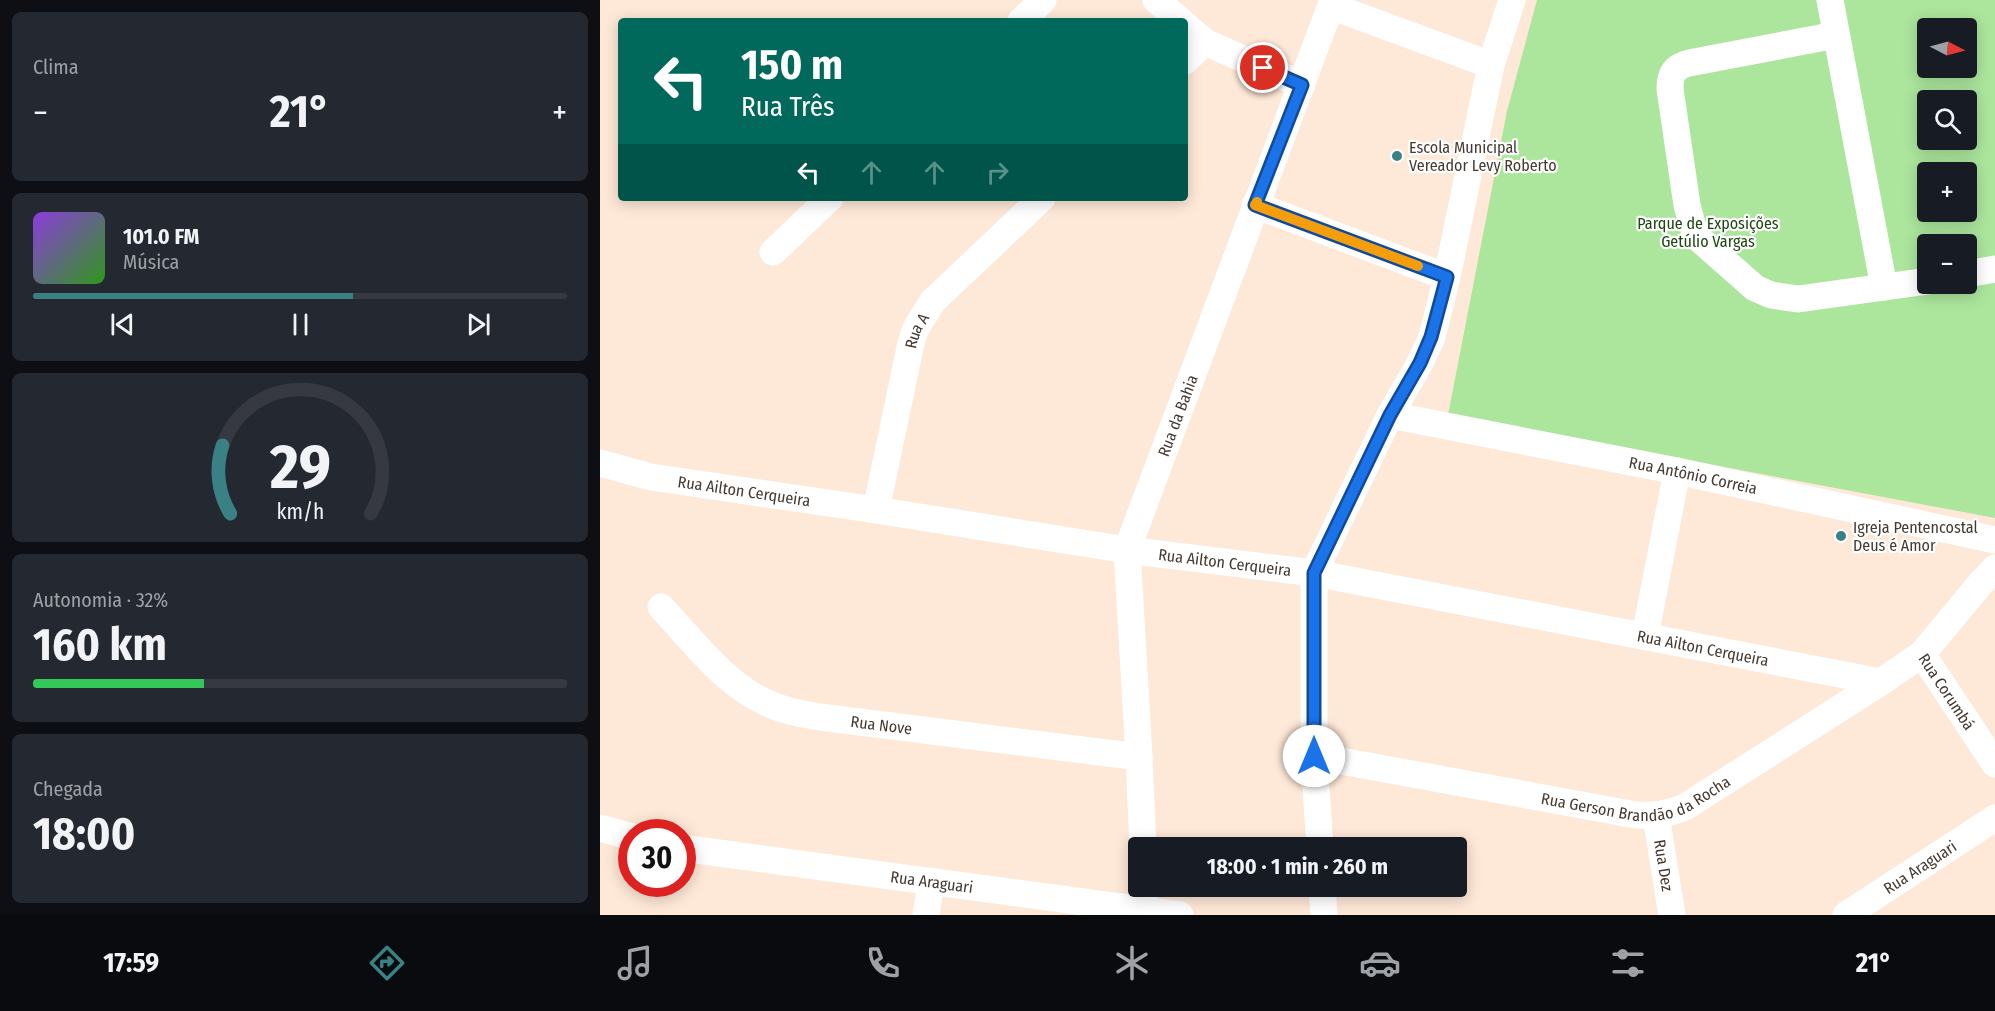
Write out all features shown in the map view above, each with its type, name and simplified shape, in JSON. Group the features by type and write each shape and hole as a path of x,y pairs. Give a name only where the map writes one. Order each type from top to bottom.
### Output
{"street":[{"path":"1024,18 1043,0"},
{"path":"1156,0 1177,18"},
{"path":"1319,837 1314,756 1314,573 1390,415 1428,346 1447,277 1491,65 1512,0"},
{"path":"1830,0 1884,287"},
{"path":"1332,3 1491,65"},
{"name":"Rua da Bahia","path":"1143,837 1127,550 1332,3"},
{"path":"1188,53 1195,33 1302,85"},
{"path":"1836,35 1676,67 1673,71 1670,89 1687,205 1692,224 1697,237 1755,288 1770,295 1798,300 1917,282"},
{"path":"772,252 827,201"},
{"name":"Rua A","path":"876,510 916,328 933,301 1039,201"},
{"path":"1255,205 1447,277"},
{"path":"1977,272 1995,269"},
{"name":"Rua Antônio Correia","path":"1390,415 1677,471 1995,540"},
{"name":"Rua Ailton Cerqueira","path":"600,464 651,477 1127,550 1314,573 1881,682"},
{"path":"1645,636 1677,471"},
{"name":"Rua Corumbá","path":"1995,568 1922,654 1995,764"},
{"name":"Rua Nove","path":"661,608 724,675 747,693 767,704 790,712 1139,757"},
{"name":"Rua Gerson Brandão da Rocha","path":"1314,756 1636,815 1656,816 1685,807 1922,654"},
{"name":"Rua Dez","path":"1656,816 1672,915"},
{"name":"Rua Araguari","path":"1846,915 1995,818"},
{"path":"600,828 618,833"},
{"name":"Rua Araguari","path":"696,850 931,881 1144,899 1180,915"},
{"path":"926,915 931,881"},
{"path":"1323,897 1324,915"}],"green space":[{"name":"Parque de Exposições Getúlio Vargas","path":"1537,0 1995,0 1995,518 1448,415 1507,111"}],"slow traffic":[{"path":"1257,202 1255,205 1418,266"}],"place":[{"name":"Escola Municipal Vereador Levy Roberto","path":"1397,156"},
{"name":"Igreja Pentencostal Deus é Amor","path":"1841,536"}],"route":[{"path":"1263,68 1302,85 1255,205 1447,277 1431,337 1420,363 1390,415 1314,573 1314,756"}]}
